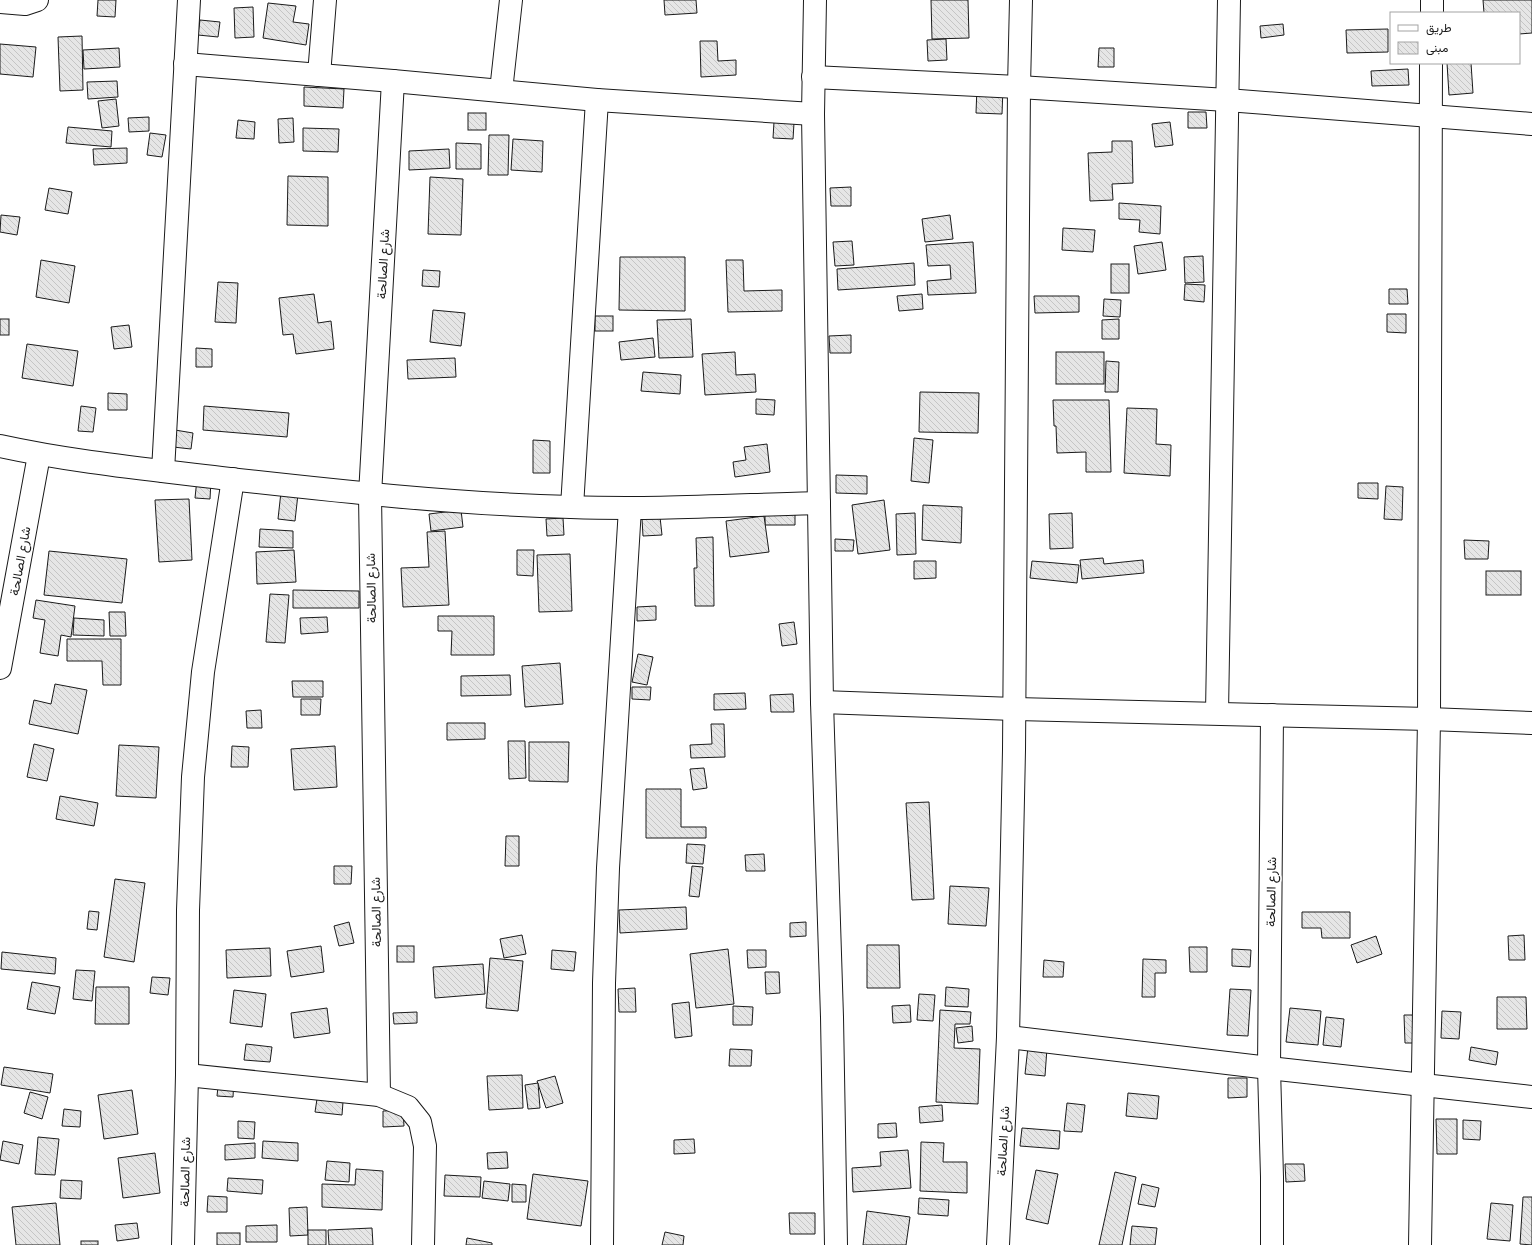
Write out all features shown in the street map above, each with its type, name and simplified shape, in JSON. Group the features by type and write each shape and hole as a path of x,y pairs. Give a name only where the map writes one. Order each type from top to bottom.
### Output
{"street":[{"path":"0,2 25,4 37,0"},
{"path":"164,471 189,0"},
{"path":"319,76 325,0"},
{"path":"501,91 511,0"},
{"path":"815,0 813,114 822,702 832,1009 836,1245"},
{"name":"شارع الصالحة","path":"998,1245 1008,1037 1014,709 1021,0"},
{"path":"1217,713 1229,0"},
{"path":"1432,0 1432,12"},
{"path":"186,64 597,100 813,114"},
{"path":"1420,1245 1430,719 1431,64"},
{"path":"813,77 1019,87 1227,100 1532,124"},
{"name":"شارع الصالحة","path":"379,1095 370,495 393,81"},
{"path":"572,507 597,100"},
{"path":"0,446 39,455 164,471 370,495 480,504 630,508 819,503"},
{"name":"شارع الصالحة","path":"0,668 39,455"},
{"name":"شارع الصالحة","path":"184,1245 188,910 193,777 203,672 233,479"},
{"path":"602,1245 604,983 608,875 630,508"},
{"path":"822,702 1014,709 1217,713 1532,723"},
{"name":"شارع الصالحة","path":"1272,715 1269,1068 1272,1245"},
{"path":"1008,1037 1532,1097"},
{"path":"187,1075 379,1095 408,1107 420,1122 424,1146 423,1245"}],"building":[{"path":"98,0 116,0 115,17 97,16"},
{"path":"664,0 696,0 697,13 665,15"},
{"path":"931,0 968,0 969,38 932,39"},
{"path":"1483,0 1532,0 1532,33 1520,34 1520,12 1484,12"},
{"path":"268,3 296,6 293,22 309,24 306,45 263,38"},
{"path":"253,7 254,37 235,38 234,8"},
{"path":"200,20 220,22 218,37 198,35"},
{"path":"1283,24 1284,35 1261,38 1260,26"},
{"path":"1388,29 1388,52 1347,53 1346,30"},
{"path":"82,36 83,90 60,91 58,37"},
{"path":"946,39 947,60 928,61 927,40"},
{"path":"700,41 717,41 718,61 736,60 736,75 701,77"},
{"path":"0,44 36,47 33,77 0,74"},
{"path":"119,48 120,67 84,69 83,50"},
{"path":"1099,48 1114,48 1114,67 1098,67"},
{"path":"1447,64 1471,64 1473,93 1449,95"},
{"path":"1408,69 1409,85 1372,86 1371,71"},
{"path":"117,81 118,97 88,99 87,82"},
{"path":"304,87 344,89 343,108 304,106"},
{"path":"977,87 1003,88 1002,114 976,113"},
{"path":"116,99 119,126 102,128 98,101"},
{"path":"1188,112 1206,112 1207,128 1188,128"},
{"path":"468,113 486,113 486,130 468,130"},
{"path":"149,117 149,131 129,132 128,118"},
{"path":"293,118 294,142 279,143 278,119"},
{"path":"238,120 255,122 254,139 236,138"},
{"path":"774,122 794,123 793,139 773,138"},
{"path":"1170,122 1173,145 1155,147 1152,124"},
{"path":"68,127 112,131 111,147 66,143"},
{"path":"303,128 339,129 338,152 303,151"},
{"path":"150,133 166,135 162,157 147,155"},
{"path":"489,135 509,135 508,175 488,175"},
{"path":"513,139 543,141 542,172 511,170"},
{"path":"1112,141 1132,141 1133,183 1112,184 1113,200 1090,201 1088,153 1112,152"},
{"path":"456,143 481,144 481,169 456,169"},
{"path":"127,148 127,163 94,165 93,149"},
{"path":"449,149 450,168 409,170 409,151"},
{"path":"288,176 328,177 328,226 287,225"},
{"path":"430,177 463,179 461,235 428,234"},
{"path":"851,187 851,206 831,206 830,188"},
{"path":"49,188 72,192 68,214 45,210"},
{"path":"1119,203 1161,206 1160,234 1139,232 1140,220 1119,219"},
{"path":"1,215 20,217 17,235 0,232"},
{"path":"950,215 953,239 925,242 922,219"},
{"path":"1063,228 1095,230 1093,252 1062,250"},
{"path":"852,241 854,265 835,266 833,242"},
{"path":"973,242 976,293 928,295 927,281 951,279 950,265 928,266 926,245"},
{"path":"1162,242 1166,270 1138,274 1134,246"},
{"path":"1203,256 1204,282 1185,283 1184,257"},
{"path":"620,257 685,257 685,311 619,310"},
{"path":"41,260 75,266 69,303 36,297"},
{"path":"726,260 743,260 744,291 782,290 782,311 728,312"},
{"path":"914,263 915,285 838,290 837,269"},
{"path":"1111,264 1129,264 1129,293 1111,293"},
{"path":"423,270 440,271 439,287 422,286"},
{"path":"218,282 238,283 236,323 215,322"},
{"path":"1185,284 1205,285 1204,302 1184,300"},
{"path":"1389,289 1407,289 1408,304 1389,304"},
{"path":"314,294 318,323 331,321 334,349 296,354 293,334 283,335 279,298"},
{"path":"922,294 923,309 899,311 897,296"},
{"path":"1034,296 1079,296 1079,312 1035,313"},
{"path":"1104,299 1121,300 1120,317 1103,316"},
{"path":"433,310 465,313 461,346 430,342"},
{"path":"1387,314 1406,314 1406,333 1387,332"},
{"path":"595,316 613,316 613,331 595,331"},
{"path":"0,319 9,319 9,335 0,335"},
{"path":"691,319 693,357 659,358 657,320"},
{"path":"1119,319 1119,339 1102,339 1102,320"},
{"path":"129,325 132,347 114,349 111,327"},
{"path":"851,335 851,353 830,353 829,336"},
{"path":"653,338 655,357 621,360 619,342"},
{"path":"27,344 78,351 73,386 22,378"},
{"path":"196,348 212,349 212,367 196,367"},
{"path":"735,352 736,375 755,374 756,392 705,395 702,354"},
{"path":"1056,352 1104,352 1104,384 1056,384"},
{"path":"455,358 456,377 408,379 407,360"},
{"path":"1106,361 1119,362 1118,392 1105,392"},
{"path":"643,372 681,375 680,394 641,391"},
{"path":"920,392 979,393 978,433 919,432"},
{"path":"108,393 127,394 127,410 108,410"},
{"path":"756,399 775,400 774,415 756,414"},
{"path":"1053,400 1109,400 1111,472 1086,472 1086,452 1057,453"},
{"path":"81,406 96,408 93,432 78,431"},
{"path":"204,406 289,413 287,437 203,430"},
{"path":"1127,408 1157,409 1156,444 1171,445 1170,476 1124,473"},
{"path":"175,430 193,433 191,449 173,447"},
{"path":"914,438 933,440 929,483 911,481"},
{"path":"533,440 550,441 550,473 533,473"},
{"path":"767,444 770,472 735,477 733,462 746,460 744,447"},
{"path":"836,475 867,476 867,494 836,493"},
{"path":"197,479 211,480 210,499 195,498"},
{"path":"1358,483 1378,483 1378,499 1358,498"},
{"path":"1386,486 1403,487 1402,520 1384,519"},
{"path":"281,492 298,494 295,521 278,519"},
{"path":"189,499 192,560 159,562 155,500"},
{"path":"884,500 890,550 858,554 852,505"},
{"path":"923,505 962,507 961,543 922,540"},
{"path":"461,510 463,527 431,531 429,514"},
{"path":"795,512 795,525 765,525 765,513"},
{"path":"915,513 916,554 897,555 896,514"},
{"path":"1072,513 1073,548 1050,549 1049,514"},
{"path":"764,516 769,552 730,557 726,521"},
{"path":"660,517 662,535 643,536 642,519"},
{"path":"563,518 564,535 547,536 546,519"},
{"path":"260,529 293,531 293,548 259,547"},
{"path":"445,531 449,605 403,607 401,568 429,567 427,532"},
{"path":"713,537 714,606 695,606 694,568 697,568 696,538"},
{"path":"835,539 854,540 853,551 835,551"},
{"path":"1464,540 1489,541 1488,559 1465,559"},
{"path":"294,550 296,582 257,584 256,552"},
{"path":"517,550 534,550 533,576 517,575"},
{"path":"49,551 127,559 122,603 44,595"},
{"path":"570,554 572,611 539,612 537,555"},
{"path":"1103,558 1104,564 1143,560 1144,573 1082,579 1080,560"},
{"path":"914,561 936,561 936,578 914,579"},
{"path":"1032,561 1079,565 1077,583 1030,578"},
{"path":"1486,571 1521,571 1521,595 1486,595"},
{"path":"293,590 359,591 359,608 293,608"},
{"path":"270,594 289,595 285,643 266,642"},
{"path":"36,600 75,606 71,637 61,635 58,656 40,653 45,620 33,618"},
{"path":"656,606 656,620 637,621 637,607"},
{"path":"109,612 125,612 126,636 110,636"},
{"path":"438,616 494,616 494,655 451,655 452,631 438,631"},
{"path":"327,617 328,632 301,634 300,618"},
{"path":"74,618 104,620 104,636 73,635"},
{"path":"794,622 797,644 782,646 779,624"},
{"path":"67,639 121,639 121,685 103,685 102,661 67,661"},
{"path":"638,654 653,657 647,685 632,682"},
{"path":"560,663 563,704 525,707 522,666"},
{"path":"510,675 511,695 461,696 461,676"},
{"path":"292,681 323,681 323,697 293,697"},
{"path":"55,684 87,690 78,734 29,724 34,700 51,704"},
{"path":"632,687 651,687 650,700 632,699"},
{"path":"745,693 746,709 714,710 714,694"},
{"path":"793,694 794,712 771,712 770,695"},
{"path":"301,699 321,699 320,715 301,715"},
{"path":"261,710 262,728 247,728 246,711"},
{"path":"447,723 485,723 485,739 447,740"},
{"path":"711,724 724,724 725,757 691,758 690,745 712,744"},
{"path":"508,741 525,741 526,778 509,779"},
{"path":"529,742 569,742 568,782 529,781"},
{"path":"34,744 54,749 47,781 27,777"},
{"path":"119,745 159,747 156,798 116,796"},
{"path":"232,746 249,747 248,767 231,767"},
{"path":"335,746 337,787 294,790 291,749"},
{"path":"704,768 707,788 693,790 690,769"},
{"path":"646,789 681,789 681,827 706,827 706,838 646,838"},
{"path":"60,796 98,803 94,826 56,819"},
{"path":"929,802 934,899 912,900 906,803"},
{"path":"506,836 519,836 519,866 505,866"},
{"path":"687,844 705,845 703,864 686,863"},
{"path":"764,854 765,871 746,871 745,855"},
{"path":"334,866 352,866 351,884 334,884"},
{"path":"692,866 703,867 699,897 689,896"},
{"path":"115,879 145,883 134,962 104,957"},
{"path":"950,886 989,888 986,926 948,924"},
{"path":"686,907 687,929 620,933 619,910"},
{"path":"89,911 99,912 97,930 87,929"},
{"path":"1302,912 1350,912 1350,938 1322,938 1321,928 1302,928"},
{"path":"349,922 354,943 339,946 334,926"},
{"path":"806,922 806,936 790,937 790,923"},
{"path":"522,935 526,954 504,958 500,939"},
{"path":"1524,935 1525,960 1509,960 1508,936"},
{"path":"1376,936 1382,954 1357,963 1351,945"},
{"path":"867,945 899,945 900,988 867,988"},
{"path":"321,946 324,972 291,977 287,951"},
{"path":"397,946 414,946 414,962 397,962"},
{"path":"1189,947 1207,947 1207,972 1190,972"},
{"path":"270,948 271,976 227,978 226,950"},
{"path":"728,949 734,1004 696,1008 690,954"},
{"path":"1232,949 1251,950 1250,967 1232,966"},
{"path":"552,950 576,952 574,971 551,969"},
{"path":"747,950 766,950 766,967 748,968"},
{"path":"2,952 56,958 55,974 1,969"},
{"path":"490,958 523,961 518,1011 486,1008"},
{"path":"1143,959 1166,960 1166,973 1155,973 1155,997 1142,997"},
{"path":"1044,960 1064,962 1063,977 1043,977"},
{"path":"483,964 485,994 435,998 433,967"},
{"path":"76,970 95,971 92,1001 73,999"},
{"path":"765,972 779,972 780,993 766,994"},
{"path":"152,977 170,978 168,995 150,993"},
{"path":"32,982 60,987 55,1014 27,1009"},
{"path":"96,987 129,987 129,1024 95,1024"},
{"path":"946,987 969,989 968,1007 945,1006"},
{"path":"635,988 636,1012 619,1012 618,989"},
{"path":"1230,989 1251,990 1248,1036 1227,1035"},
{"path":"234,990 266,994 262,1027 230,1023"},
{"path":"919,994 935,995 933,1021 917,1020"},
{"path":"1497,997 1526,997 1527,1029 1497,1029"},
{"path":"689,1002 692,1036 675,1038 672,1004"},
{"path":"910,1005 911,1022 893,1023 892,1006"},
{"path":"733,1006 753,1007 752,1025 733,1025"},
{"path":"327,1008 330,1033 294,1038 291,1013"},
{"path":"1290,1008 1321,1011 1318,1045 1286,1042"},
{"path":"940,1010 971,1012 970,1024 955,1024 954,1048 980,1049 978,1104 936,1102"},
{"path":"1442,1011 1461,1012 1459,1039 1441,1038"},
{"path":"417,1012 417,1023 394,1024 393,1013"},
{"path":"1404,1015 1416,1015 1417,1043 1405,1043"},
{"path":"1326,1017 1344,1019 1341,1047 1323,1045"},
{"path":"972,1026 973,1041 958,1043 956,1028"},
{"path":"246,1044 272,1047 270,1062 244,1060"},
{"path":"1028,1047 1047,1048 1045,1076 1025,1074"},
{"path":"1471,1047 1498,1052 1496,1065 1469,1060"},
{"path":"730,1049 752,1050 751,1066 729,1066"},
{"path":"4,1067 53,1074 50,1093 1,1085"},
{"path":"522,1075 523,1108 489,1110 487,1076"},
{"path":"555,1076 563,1103 546,1108 537,1081"},
{"path":"219,1077 234,1078 233,1097 217,1096"},
{"path":"1228,1078 1247,1078 1247,1097 1228,1098"},
{"path":"538,1083 540,1108 528,1109 525,1085"},
{"path":"132,1090 138,1134 104,1139 98,1095"},
{"path":"30,1092 48,1097 42,1119 24,1113"},
{"path":"1128,1093 1159,1096 1157,1119 1126,1116"},
{"path":"317,1099 343,1102 342,1115 315,1112"},
{"path":"1067,1103 1085,1105 1082,1132 1064,1131"},
{"path":"942,1105 943,1121 920,1123 919,1107"},
{"path":"64,1109 81,1111 80,1127 62,1126"},
{"path":"403,1110 404,1126 383,1127 383,1111"},
{"path":"1436,1119 1457,1119 1457,1154 1437,1154"},
{"path":"1463,1120 1481,1121 1480,1140 1463,1139"},
{"path":"238,1121 255,1122 254,1139 238,1138"},
{"path":"896,1123 897,1137 878,1138 878,1124"},
{"path":"1022,1128 1060,1131 1059,1149 1020,1146"},
{"path":"38,1137 59,1139 55,1175 35,1174"},
{"path":"694,1139 695,1153 674,1154 674,1140"},
{"path":"3,1141 23,1145 19,1164 0,1160"},
{"path":"263,1141 298,1143 298,1161 262,1158"},
{"path":"921,1142 944,1143 943,1162 967,1162 967,1193 920,1191"},
{"path":"255,1143 255,1158 225,1160 225,1145"},
{"path":"908,1150 911,1188 853,1192 852,1168 881,1166 880,1152"},
{"path":"507,1152 508,1168 488,1169 487,1153"},
{"path":"155,1153 160,1193 123,1198 118,1158"},
{"path":"327,1161 350,1163 349,1182 325,1180"},
{"path":"1285,1164 1304,1164 1305,1181 1286,1182"},
{"path":"356,1169 383,1171 382,1210 322,1207 322,1184 355,1185"},
{"path":"1036,1170 1058,1174 1048,1224 1026,1219"},
{"path":"1115,1172 1136,1177 1122,1245 1099,1245"},
{"path":"533,1174 588,1181 581,1226 527,1219"},
{"path":"445,1175 481,1177 480,1197 444,1196"},
{"path":"228,1178 263,1180 262,1194 227,1191"},
{"path":"61,1180 82,1181 81,1199 60,1198"},
{"path":"484,1181 510,1184 508,1201 482,1198"},
{"path":"512,1184 526,1185 526,1202 512,1202"},
{"path":"1142,1184 1159,1188 1155,1207 1138,1204"},
{"path":"208,1196 227,1197 227,1212 207,1212"},
{"path":"1523,1197 1532,1197 1532,1245 1520,1244"},
{"path":"919,1198 949,1200 948,1216 918,1214"},
{"path":"56,1203 60,1245 16,1245 12,1207"},
{"path":"1491,1203 1513,1205 1510,1241 1487,1239"},
{"path":"307,1207 308,1235 290,1236 289,1208"},
{"path":"867,1211 910,1217 906,1245 863,1245"},
{"path":"789,1213 815,1213 815,1234 790,1234"},
{"path":"137,1223 139,1238 117,1241 115,1225"},
{"path":"277,1225 277,1242 246,1242 246,1226"},
{"path":"1132,1226 1157,1228 1155,1245 1130,1245"},
{"path":"372,1228 373,1245 329,1245 328,1230"},
{"path":"308,1230 326,1230 326,1245 308,1245"},
{"path":"665,1232 684,1236 683,1245 662,1245"},
{"path":"217,1233 240,1233 240,1245 217,1245"},
{"path":"467,1238 492,1243 492,1245 466,1245"},
{"path":"81,1241 98,1241 98,1245 81,1245"}]}
